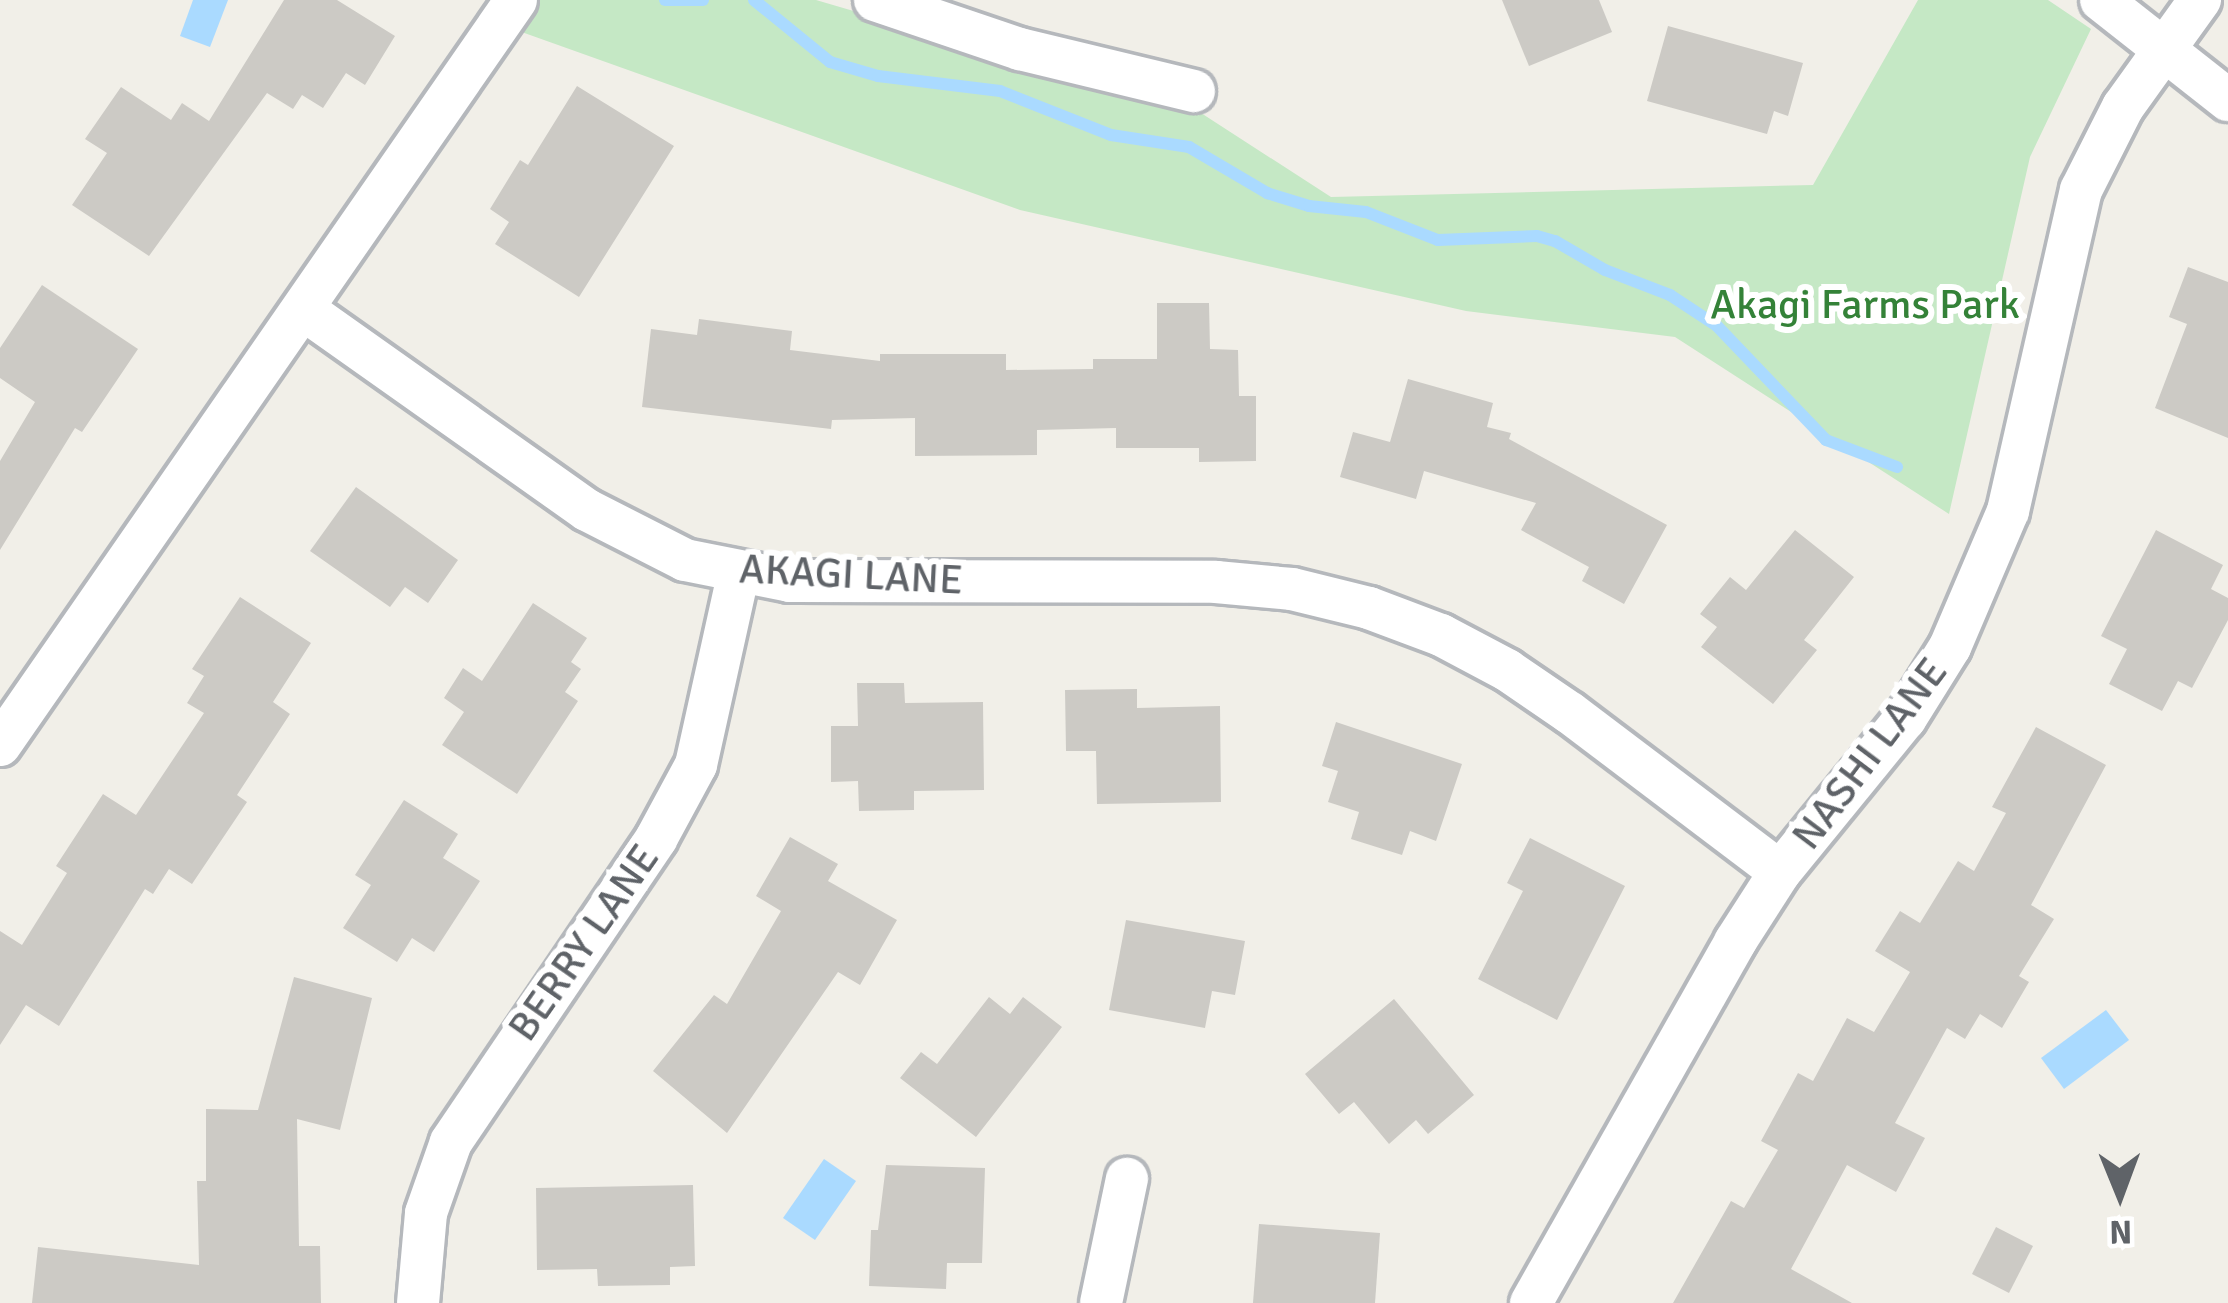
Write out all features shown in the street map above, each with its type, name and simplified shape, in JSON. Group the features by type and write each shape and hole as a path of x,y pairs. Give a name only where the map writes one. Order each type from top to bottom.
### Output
{"street":[{"path":"0,745 516,0"},
{"path":"875,0 1020,49 1194,91"},
{"path":"2101,0 2228,100"},
{"name":"NASHI LANE","path":"1532,1303 1692,1014 1780,872 1905,719 1950,647 2008,511 2081,190 2099,147 2162,46 2200,0"},
{"name":"AKAGI LANE","path":"303,310 603,519 686,560 738,574 843,582 1216,582 1292,589 1369,608 1441,635 1507,670 1780,872"},
{"name":"BERRY LANE","path":"418,1303 427,1213 451,1142 656,839 696,765 738,574"},
{"path":"1101,1303 1127,1179"}],"green space":[{"name":"Akagi Farms Park","path":"538,0 816,0 1201,113 1331,197 1813,185 1918,0 2048,0 2091,29 2030,157 1949,514 1675,337 1466,311 1020,210 516,30"}],"water":[{"path":"193,0 228,0 210,47 180,36"},
{"path":"2106,1010 2129,1040 2064,1089 2041,1058"},
{"path":"824,1159 856,1181 815,1240 783,1218"}],"building":[{"path":"284,0 337,0 395,36 365,85 346,73 323,108 302,95 293,109 267,93 149,256 72,205 107,153 85,139 121,87 171,120 182,103 209,121"},
{"path":"1502,0 1599,0 1612,32 1529,66"},
{"path":"1668,26 1803,63 1788,116 1774,111 1767,134 1647,101"},
{"path":"577,86 674,146 579,297 495,244 509,222 490,209 520,160 528,165"},
{"path":"2188,267 2228,282 2228,438 2155,408 2187,324 2169,317"},
{"path":"42,285 138,349 82,432 75,428 0,550 0,461 35,402 0,378 0,348"},
{"path":"1157,303 1209,303 1210,349 1238,350 1239,396 1256,396 1256,461 1199,462 1199,448 1116,448 1116,428 1037,430 1037,455 915,456 915,418 832,420 831,429 642,407 651,329 697,335 699,319 792,331 790,350 880,361 880,354 1006,354 1006,370 1093,369 1093,359 1157,359"},
{"path":"1408,379 1493,403 1487,427 1511,433 1509,439 1667,525 1624,604 1582,581 1589,567 1521,530 1536,503 1424,471 1416,499 1340,477 1353,432 1390,442"},
{"path":"356,487 458,560 428,603 405,587 390,607 310,551"},
{"path":"1795,530 1854,577 1804,640 1817,650 1773,704 1701,647 1717,627 1700,614 1730,577 1746,590"},
{"path":"2156,530 2223,565 2211,589 2228,598 2228,620 2192,688 2178,681 2162,711 2109,684 2127,649 2101,636"},
{"path":"240,597 311,643 273,702 290,714 237,795 247,802 192,884 169,869 153,894 145,889 59,1026 26,1005 0,1045 0,931 22,945 67,873 56,866 103,794 136,815 204,713 187,703 204,676 192,669"},
{"path":"533,603 587,638 571,662 581,669 565,692 578,701 517,794 442,745 464,712 444,698 463,668 482,681"},
{"path":"857,683 904,683 905,703 983,702 984,790 914,791 914,810 859,811 858,781 831,782 831,726 858,726"},
{"path":"1137,689 1137,708 1220,706 1221,802 1097,804 1096,751 1066,751 1065,690"},
{"path":"1336,722 1462,764 1436,841 1410,831 1402,855 1351,839 1359,812 1328,802 1338,771 1322,766"},
{"path":"2036,727 2106,765 2031,905 2054,919 2019,976 2029,982 2002,1028 1980,1014 1965,1039 1947,1028 1895,1123 1925,1138 1896,1192 1847,1165 1791,1269 1852,1303 1673,1303 1731,1201 1744,1208 1778,1150 1761,1141 1798,1073 1813,1081 1847,1018 1874,1032 1910,972 1875,951 1900,911 1920,923 1958,861 1974,871 2006,813 1992,807"},
{"path":"404,800 458,834 443,858 480,881 434,952 412,938 397,962 343,928 371,885 355,875"},
{"path":"790,837 838,864 828,881 897,920 860,985 838,972 727,1133 653,1071 714,995 727,1004 781,911 756,896"},
{"path":"1530,838 1625,886 1557,1020 1478,979 1523,891 1507,883"},
{"path":"1126,920 1245,941 1235,995 1212,991 1205,1028 1109,1010"},
{"path":"294,977 372,998 340,1130 297,1119 299,1246 320,1246 321,1303 32,1303 38,1247 199,1265 197,1181 206,1181 206,1109 258,1110"},
{"path":"989,997 1010,1014 1023,997 1062,1027 976,1137 900,1078 921,1052 937,1064"},
{"path":"1394,999 1474,1095 1428,1134 1416,1120 1389,1144 1354,1102 1339,1114 1305,1074"},
{"path":"886,1165 985,1168 982,1263 947,1263 946,1289 869,1286 871,1230 878,1230"},
{"path":"693,1185 695,1266 670,1267 670,1285 598,1286 597,1269 537,1270 536,1188"},
{"path":"1259,1224 1380,1233 1375,1303 1253,1303"},
{"path":"1996,1227 2033,1246 2009,1293 1972,1274"}],"waterway":[{"path":"665,0 703,0"},
{"path":"754,0 830,62 878,76 1000,91 1111,135 1189,147 1267,193 1309,206 1366,212 1438,240 1537,236 1555,241 1605,270 1670,295 1717,326 1826,440 1897,467"}]}
